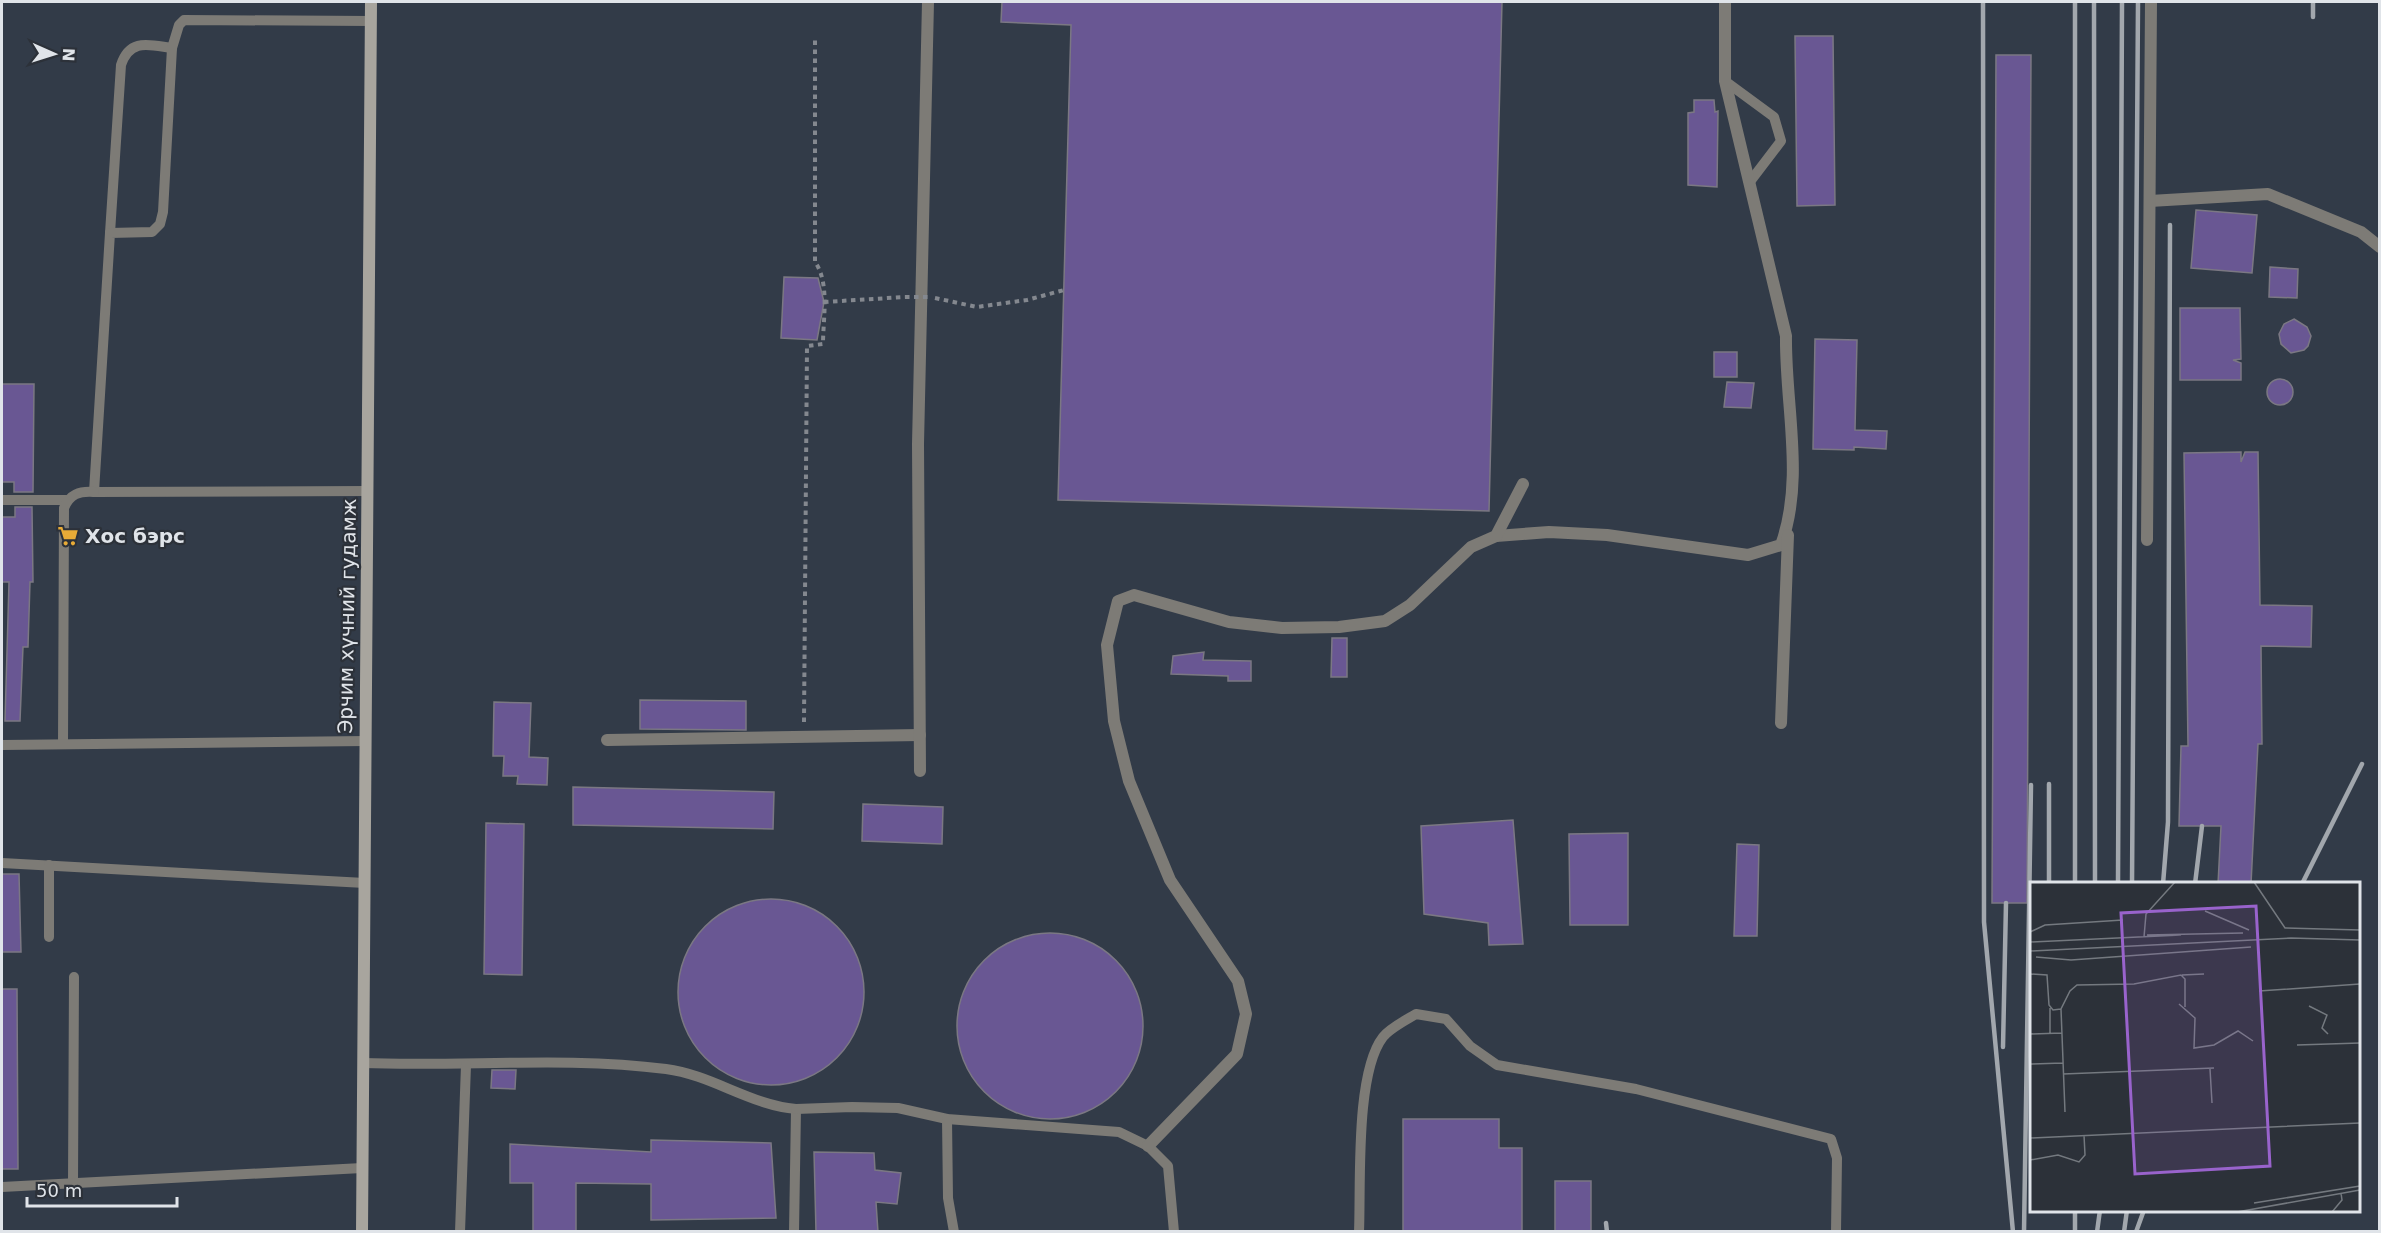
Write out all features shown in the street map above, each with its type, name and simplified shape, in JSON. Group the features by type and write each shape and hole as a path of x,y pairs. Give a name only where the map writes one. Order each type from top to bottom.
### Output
{"main road":[{"name":"Эрчим хүчний гудамж","path":"362,1232 371,2"}],"street":[{"path":"920,771 918,444 928,2"},
{"path":"1725,2 1725,81 1786,336 1785,373 1790,415 1792,472 1785,581 1781,723"},
{"path":"2147,540 2151,2"},
{"path":"2150,201 2268,194 2361,232 2379,248"},
{"path":"1496,536 1523,484"},
{"path":"1148,1146 1237,1054 1246,1014 1238,981 1170,879 1129,781 1114,721 1107,645 1118,601 1134,595 1229,622 1281,628 1339,627 1385,621 1410,605 1471,547 1496,536 1549,532 1607,535 1748,555 1781,545 1789,522"},
{"path":"607,740 920,735"}],"lane":[{"path":"110,233 152,231 160,224 163,212 172,48 179,24 184,20 371,21"},
{"path":"94,492 121,65 124,54 141,44 172,48"},
{"path":"1725,81 1774,117 1781,141 1749,183"},
{"path":"2,500 67,500 82,492 368,491"},
{"path":"63,744 64,508 67,500"},
{"path":"2,745 366,741"},
{"path":"2,863 364,883"},
{"path":"49,865 50,937"},
{"path":"73,1183 74,977"},
{"path":"1359,1232 1363,1105 1370,1059 1383,1036 1416,1014 1446,1019 1470,1046 1497,1065 1636,1089 1831,1140 1837,1158 1836,1232"},
{"path":"363,1063 466,1065 555,1062 668,1069 695,1075 753,1100 776,1107 796,1109 898,1108 947,1119 1119,1132 1148,1146 1168,1166 1174,1232"},
{"path":"460,1232 466,1065"},
{"path":"794,1232 796,1109"},
{"path":"947,1119 948,1198 954,1232"},
{"path":"2,1187 362,1168"}],"path":[{"path":"803,737 807,346 823,344 824,302 822,272 815,262 815,39"},
{"path":"824,302 932,297 977,307 1027,300 1064,290"}],"shaded area":[{"path":"2,2 2379,2 2379,1231 2,1232"}],"building":[{"path":"1002,2 1502,2 1489,511 1058,500 1071,25 1001,22"},
{"path":"1795,36 1833,36 1835,205 1797,206"},
{"path":"1996,55 2031,55 2027,903 1992,903"},
{"path":"1694,100 1714,100 1715,112 1718,111 1717,187 1688,185 1688,113 1694,112"},
{"path":"2196,210 2257,215 2252,273 2191,268"},
{"path":"2270,267 2298,269 2297,298 2269,297"},
{"path":"784,277 818,278 824,302 817,340 781,338"},
{"path":"2180,308 2240,308 2241,359 2233,360 2241,363 2241,380 2180,380"},
{"path":"2294,319 2307,327 2311,336 2304,350 2291,353 2281,344 2279,334 2284,324"},
{"path":"1815,339 1857,340 1855,430 1887,431 1886,449 1854,447 1854,450 1813,449"},
{"path":"1714,352 1737,352 1737,377 1714,377"},
{"path":"2280,379 2289,383 2293,392 2289,401 2280,405 2271,401 2267,392 2271,383"},
{"path":"1727,382 1754,383 1751,408 1724,407"},
{"path":"2,384 34,384 33,492 14,492 14,482 2,482"},
{"path":"2241,452 2241,462 2245,452 2258,452 2260,605 2312,606 2311,647 2261,646 2262,744 2258,744 2251,882 2218,882 2221,826 2179,826 2181,746 2188,746 2184,453"},
{"path":"15,507 32,507 33,582 30,582 28,647 23,647 20,721 5,721 9,582 2,582 2,517 15,517"},
{"path":"1332,638 1347,638 1347,677 1331,677"},
{"path":"1204,652 1203,660 1251,661 1251,681 1228,681 1228,676 1171,674 1173,656"},
{"path":"640,700 746,701 746,730 640,729"},
{"path":"494,702 531,703 529,757 548,758 547,785 517,784 518,776 503,776 504,756 493,756"},
{"path":"573,787 774,792 773,829 573,825"},
{"path":"863,804 943,807 942,844 862,841"},
{"path":"1513,820 1523,944 1489,945 1488,923 1424,914 1421,826"},
{"path":"486,823 524,824 522,975 484,974"},
{"path":"1628,833 1628,925 1570,925 1569,834"},
{"path":"1737,844 1759,845 1757,936 1734,936"},
{"path":"2,874 19,874 21,952 2,952"},
{"path":"771,899 789,900 807,906 823,914 837,926 849,940 857,956 863,974 863,1010 857,1028 849,1044 837,1058 823,1070 807,1078 789,1084 771,1085 753,1084 735,1078 719,1070 705,1058 693,1044 685,1028 679,1010 678,992 679,974 685,956 693,940 705,926 719,914 735,906 753,900"},
{"path":"1050,933 1068,934 1086,940 1102,948 1116,960 1128,974 1136,990 1142,1008 1142,1044 1136,1062 1128,1078 1116,1092 1102,1104 1086,1112 1068,1118 1050,1119 1032,1118 1014,1112 998,1104 984,1092 972,1078 964,1062 958,1044 957,1026 958,1008 964,990 972,974 984,960 998,948 1014,940 1032,934"},
{"path":"2,989 17,989 18,1169 2,1169"},
{"path":"492,1070 516,1070 515,1089 491,1088"},
{"path":"1403,1119 1499,1119 1499,1148 1522,1148 1522,1232 1403,1232"},
{"path":"651,1140 771,1143 776,1218 651,1220 651,1184 576,1183 576,1232 533,1232 533,1183 510,1183 510,1144 651,1152"},
{"path":"814,1152 874,1153 875,1170 901,1173 897,1204 876,1202 878,1232 816,1232"},
{"path":"1555,1181 1591,1181 1591,1232 1555,1232"}],"railway":[{"path":"1983,2 1984,922 2013,1232"},
{"path":"2075,2 2075,882"},
{"path":"2094,2 2095,882"},
{"path":"2118,882 2122,2"},
{"path":"2132,882 2138,2"},
{"path":"2313,2 2313,17"},
{"path":"2163,882 2168,822 2170,225"},
{"path":"2303,882 2362,764"},
{"path":"2049,784 2049,882"},
{"path":"2024,1232 2031,785"},
{"path":"2195,882 2202,826"},
{"path":"2003,1047 2006,903"},
{"path":"2075,1212 2075,1232"},
{"path":"2097,1232 2100,1212"},
{"path":"2124,1232 2127,1212"},
{"path":"2136,1232 2143,1212"},
{"path":"1606,1223 1607,1232"}],"place":[{"name":"Хос бэрс","path":"68,536"}]}
